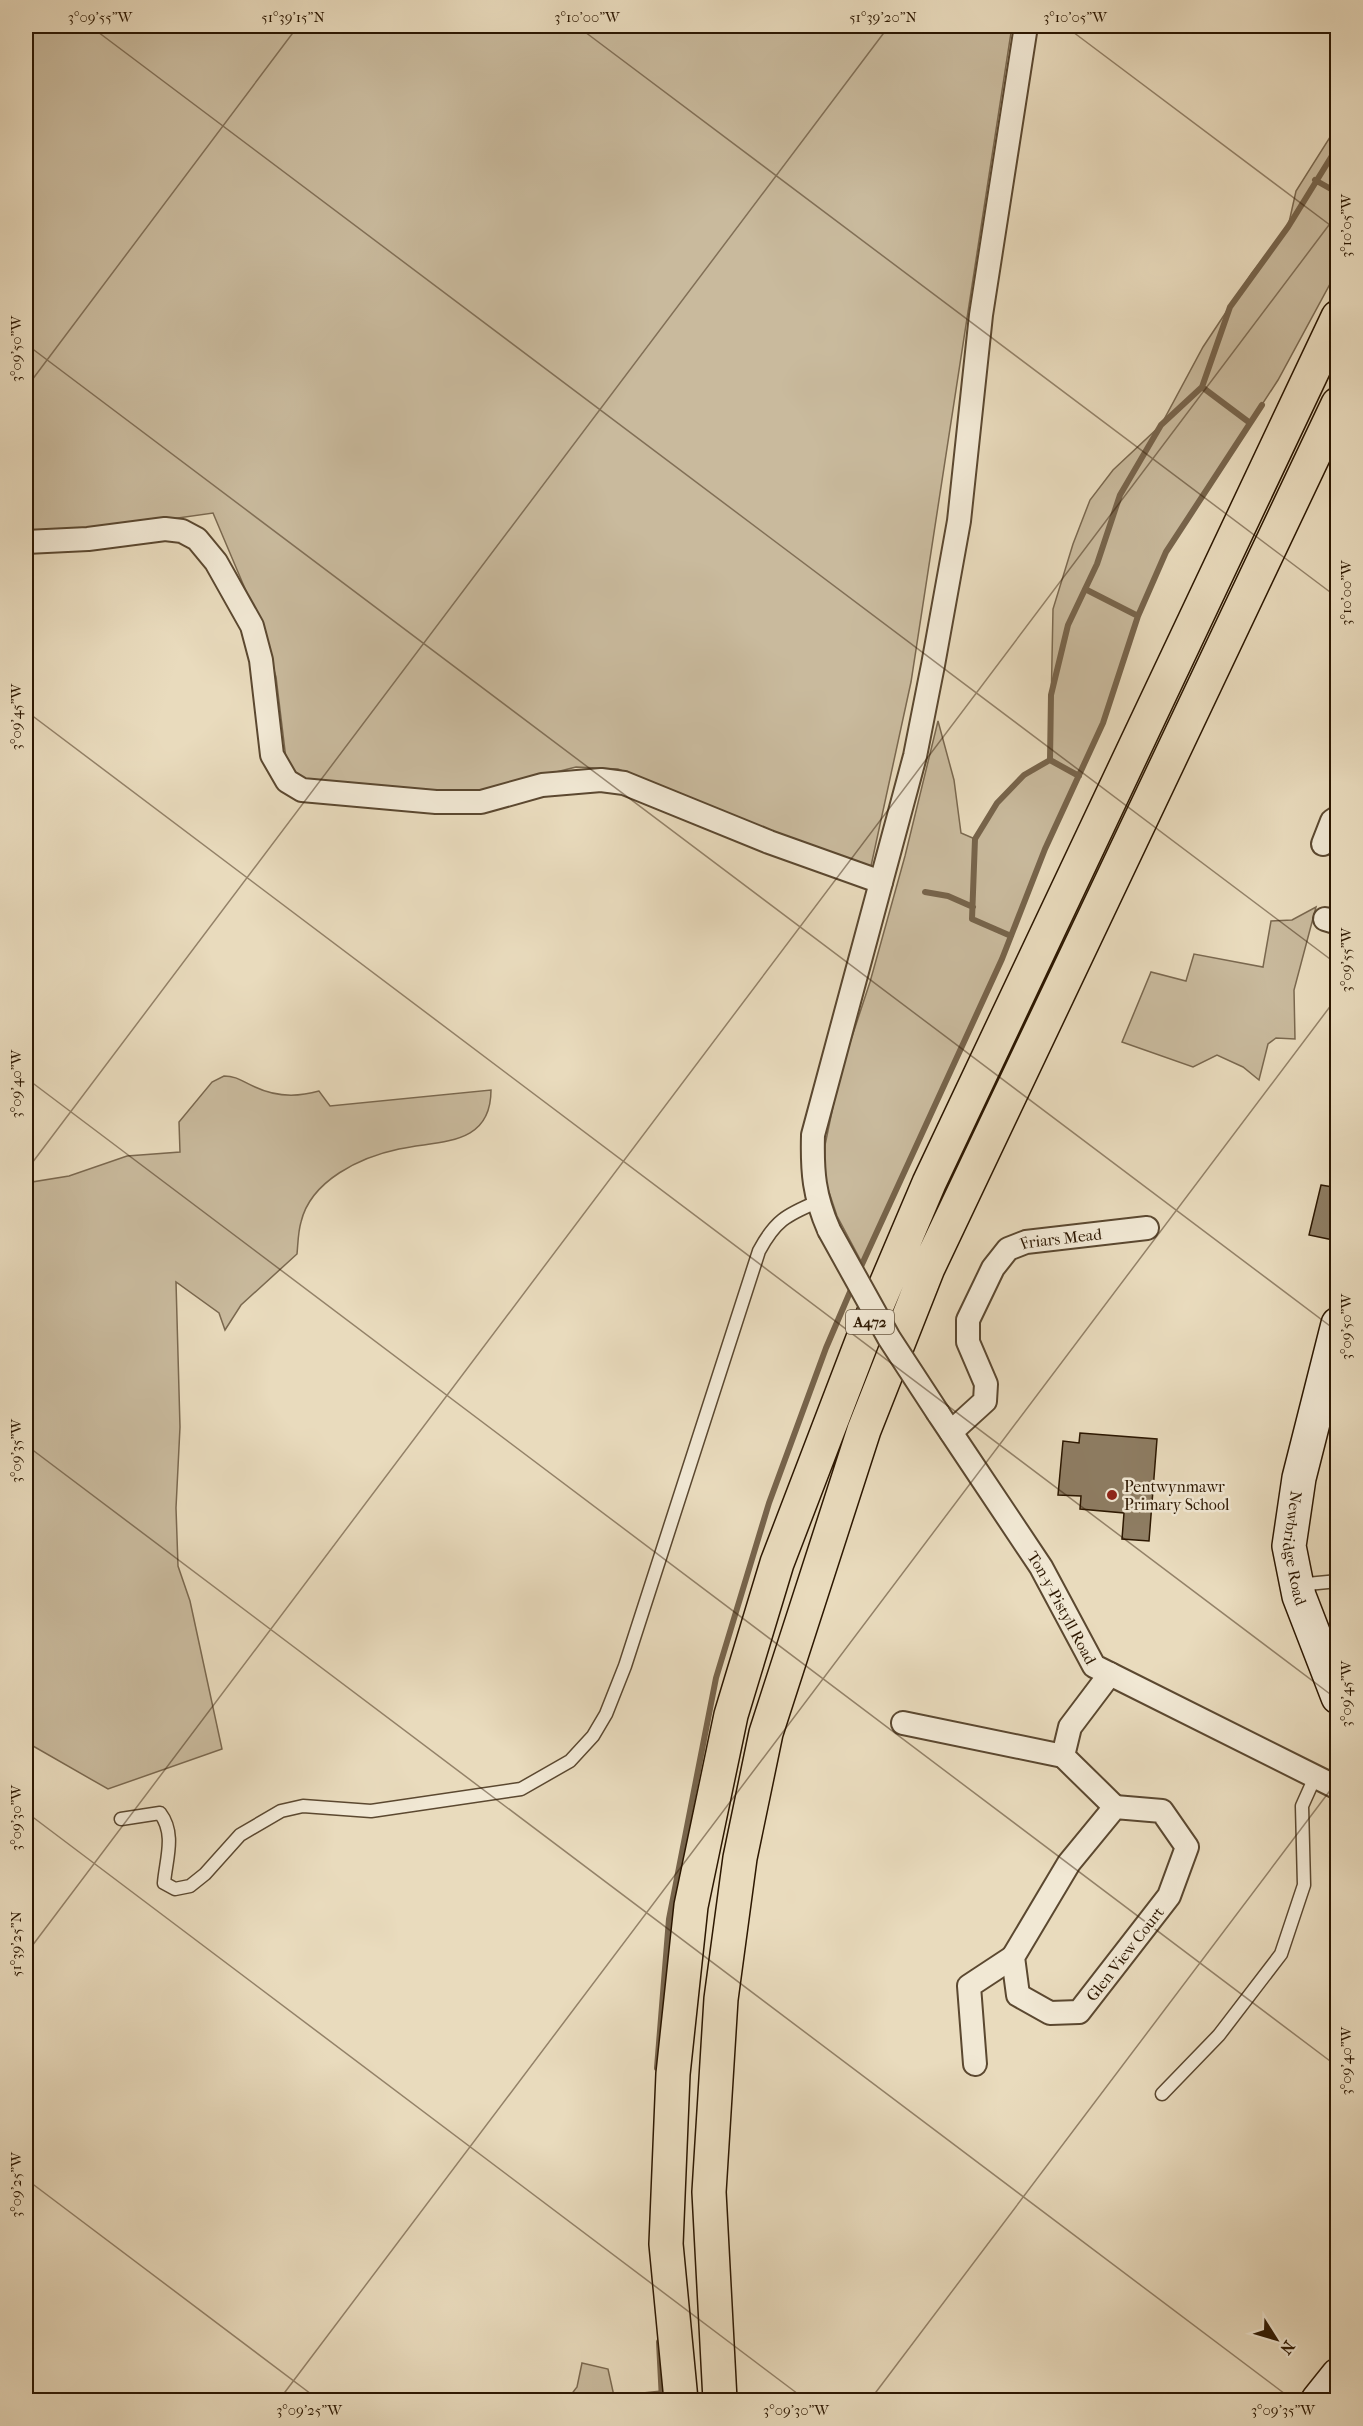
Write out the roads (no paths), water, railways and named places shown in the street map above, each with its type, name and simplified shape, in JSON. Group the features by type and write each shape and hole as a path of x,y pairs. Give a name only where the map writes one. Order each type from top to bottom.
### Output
{"main road":[{"name":"A472","path":"681,2400 666,2244 673,2074 690,1918 731,1715 777,1563 864,1336 933,1172 1009,1008 1142,737 1338,316"},
{"name":"A472","path":"720,2400 709,2192 721,1999 740,1858 766,1733 864,1430 928,1268 1338,404"}],"street":[{"name":"Ton-y-Pistyll Road","path":"1026,26 981,315 959,521 915,756 813,1135 812,1168 817,1202 829,1230 889,1338 1041,1567 1094,1666 1338,1788"},
{"path":"26,542 88,539 165,529 182,531 197,539 216,562 252,626 261,660 272,755 287,782 303,790 436,802 481,802 542,785 601,780 624,783 769,842 881,882"},
{"path":"1323,844 1332,820 1338,817"},
{"name":"Friars Mead","path":"945,1422 985,1401 986,1384 968,1342 968,1320 993,1268 1008,1249 1026,1242 1147,1227"},
{"name":"Newbridge Road","path":"1336,1337 1299,1478 1289,1546 1297,1585 1338,1697"},
{"path":"1063,1756 1070,1728 1110,1674"},
{"path":"903,1723 1063,1756 1115,1807 1070,1863 1013,1957 969,1986 975,2064"},
{"name":"Glen View Court","path":"1013,1957 1018,1995 1050,2013 1079,2012 1169,1896 1186,1847 1162,1811 1115,1807"},
{"path":"1318,2400 1338,2375"}],"lane":[{"path":"121,1819 160,1813 168,1823 170,1839 165,1883 175,1889 190,1886 206,1874 240,1835 281,1811 303,1806 371,1811 521,1789 570,1761 593,1736 602,1722 625,1666 759,1251 772,1227 788,1215 817,1202"},
{"path":"1297,1585 1338,1581"},
{"path":"1162,2094 1219,2035 1281,1954 1304,1885 1302,1806 1316,1777"}],"waterway":[{"path":"1011,936 972,919 975,839 997,803 1024,775 1050,760 1051,695 1068,625 1097,564 1120,495 1161,425 1202,387 1230,307 1288,227 1338,146"},
{"path":"1315,180 1338,193"},
{"path":"1202,387 1250,423"},
{"path":"858,1273 1002,959 1045,849 1103,723 1138,616 1166,552 1262,405"},
{"path":"1085,589 1138,616"},
{"path":"1050,760 1079,776"},
{"path":"925,892 948,896 973,907"},
{"path":"657,2068 669,1919 716,1678 769,1503 826,1348 853,1285"},
{"path":"659,2342 662,2400"}],"place":[{"name":"Pentwynmawr Primary School","path":"1112,1495"}]}
